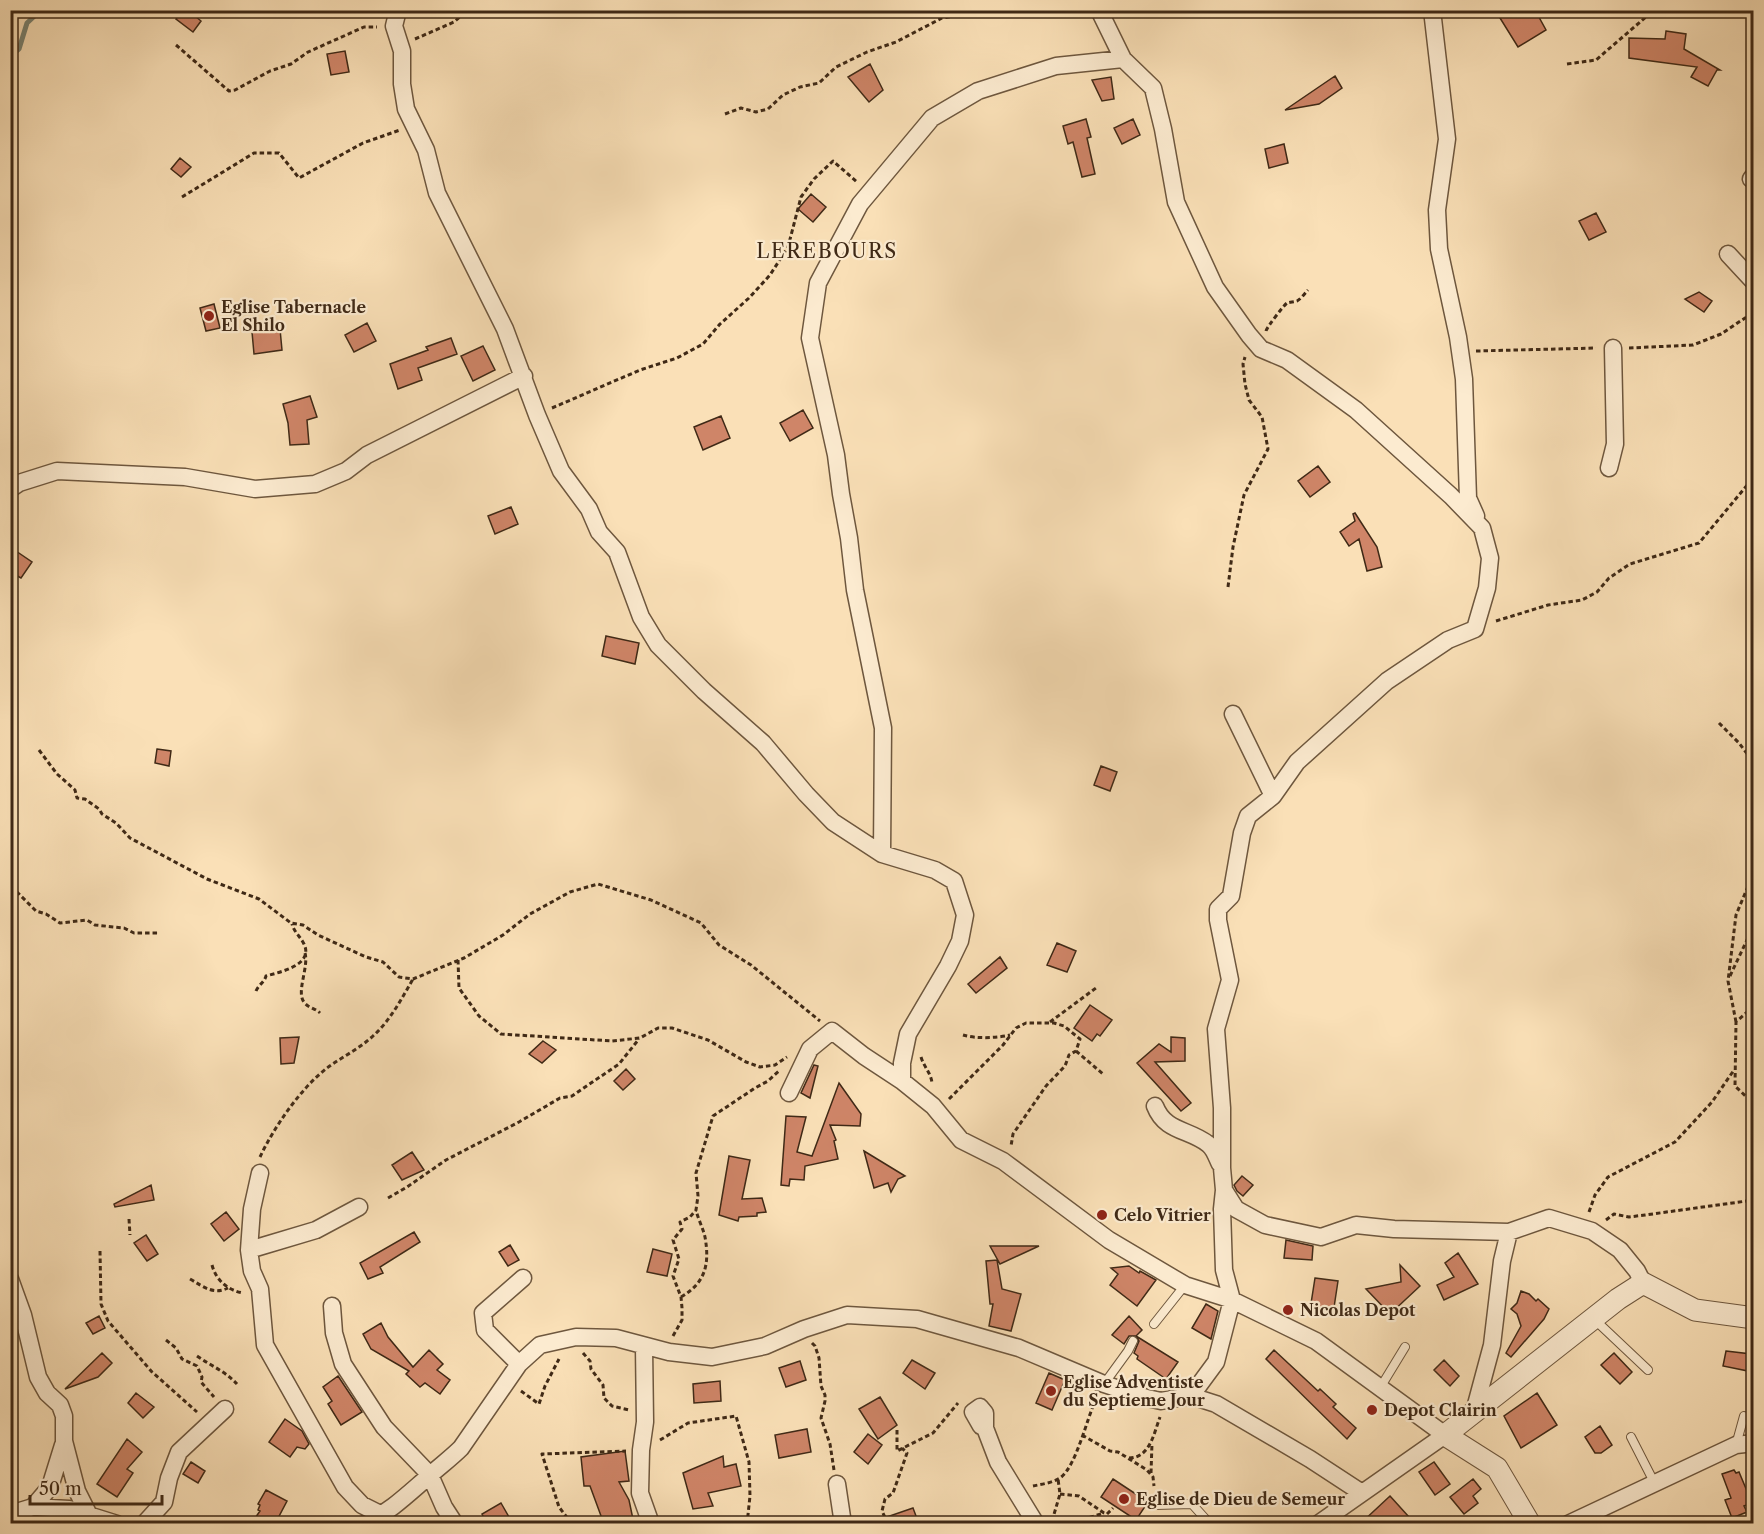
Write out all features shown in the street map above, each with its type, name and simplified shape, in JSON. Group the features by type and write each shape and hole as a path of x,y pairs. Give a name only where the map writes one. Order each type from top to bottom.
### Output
{"street":[{"path":"1099,10 1123,59 1153,88 1176,201 1215,287 1249,335 1261,349 1287,360 1356,410 1452,496 1482,528"},
{"path":"1191,1396 1216,1362 1232,1300 1224,1270 1222,1108 1216,1029 1230,980 1218,920 1218,909 1231,896 1242,833 1248,816 1273,796 1297,762 1387,681 1448,640 1475,629 1487,588 1490,558 1482,528 1468,498 1464,379 1440,249 1437,210 1447,139 1431,10"},
{"path":"396,18 402,51 402,84 406,109 426,150 437,193 505,328 561,471 589,509 599,532 616,552 641,617 657,645 704,691 763,743 833,822 882,854 935,870 954,881 965,915 960,940 948,966 925,1001 908,1034 902,1063 902,1081"},
{"path":"882,854 883,728 855,590 836,455 810,338 818,282 860,204 932,118 978,91 1056,66 1123,59"},
{"path":"1728,254 1754,282"},
{"path":"1609,468 1615,444 1613,348"},
{"path":"10,489 19,483 57,471 185,477 255,489 315,484 346,471 367,455 524,376"},
{"path":"1233,714 1273,796"},
{"path":"789,1093 809,1052 832,1031 902,1081 937,1111 961,1140 1003,1161 1109,1240 1185,1285 1232,1300 1316,1341 1445,1435 1497,1468 1530,1524"},
{"path":"1155,1106 1159,1118 1210,1144 1222,1168"},
{"path":"260,1173 252,1209 249,1250 252,1271 260,1289 264,1312 265,1345 345,1487 362,1505 382,1515"},
{"path":"1224,1190 1236,1209 1265,1225 1321,1237 1356,1225 1394,1229 1509,1232 1549,1218 1592,1231 1620,1250 1637,1271 1643,1283 1695,1311 1754,1317"},
{"path":"249,1250 316,1230 359,1207"},
{"path":"1474,1412 1492,1345 1502,1261 1509,1232"},
{"path":"519,1364 484,1330 483,1312 523,1278"},
{"path":"10,1279 17,1314 38,1377 47,1393 60,1405 64,1416 64,1442 77,1491 93,1520"},
{"path":"1318,1524 1445,1435 1618,1299 1643,1283"},
{"path":"332,1306 334,1333 342,1364 384,1426 430,1475 444,1507 455,1524"},
{"path":"365,1524 406,1498 461,1448 519,1364 540,1345 579,1337 616,1338 669,1352 712,1357 765,1346 804,1329 847,1315 917,1318 1019,1348 1104,1384 1161,1401 1191,1396 1216,1404 1362,1493"},
{"path":"644,1347 645,1422 641,1450 640,1493 651,1524"},
{"path":"977,1419 980,1407 985,1413 985,1428 998,1462 1036,1524"},
{"path":"144,1524 164,1502 169,1478 179,1452 225,1409"},
{"path":"33,1507 50,1487 64,1442"},
{"path":"1568,1524 1655,1484 1685,1467 1736,1445 1754,1443"},
{"path":"837,1484 843,1524"},
{"path":"10,1514 33,1507 69,1509 93,1520 117,1524"}],"lane":[{"path":"1154,1324 1185,1285"},
{"path":"1594,1318 1648,1370"},
{"path":"1104,1384 1132,1341"},
{"path":"1380,1388 1405,1347"},
{"path":"1736,1445 1744,1416"},
{"path":"1631,1437 1655,1484"},
{"path":"1156,1505 1192,1504 1210,1524"}],"path":[{"path":"400,46 454,22 468,10"},
{"path":"725,114 741,108 756,112 768,108 783,95 800,87 819,83 836,68 867,52 896,42 942,18 961,15 969,10"},
{"path":"1567,64 1596,60 1654,10"},
{"path":"176,45 229,91 270,71 291,64 308,52 364,27 396,18"},
{"path":"182,197 254,153 279,153 299,178 363,143 415,126"},
{"path":"537,414 640,370 677,358 703,344 770,275 788,247 801,197 814,179 833,161 870,192"},
{"path":"1228,587 1233,547 1244,495 1268,449 1262,417 1249,400 1243,364 1245,354 1252,347 1253,342 1261,349 1267,327 1277,318 1280,310 1287,303 1298,300 1308,290"},
{"path":"1475,629 1548,605 1582,600 1597,592 1609,578 1630,564 1699,543 1754,477"},
{"path":"1719,723 1739,743 1754,763"},
{"path":"39,750 57,774 75,790 77,798 85,799 99,809 130,838 207,879 259,899 291,923 303,925 366,957 383,962 399,977 413,979 458,960 503,935 530,914 570,892 598,884 651,900 701,923 719,945 759,971 832,1031"},
{"path":"1754,872 1736,915 1728,981 1736,1022 1734,1070 1736,1086 1754,1104"},
{"path":"10,888 36,911 60,923 87,920 95,925 124,928 134,933 159,933"},
{"path":"291,923 294,932 305,946 306,967 301,998 306,1006 321,1013"},
{"path":"1728,981 1754,925"},
{"path":"256,991 266,976 295,967 305,953"},
{"path":"458,960 459,988 479,1016 501,1034 595,1041 640,1038"},
{"path":"260,1173 259,1158 270,1135 304,1090 326,1069 356,1051 384,1025 413,979"},
{"path":"1049,1023 1096,988"},
{"path":"1736,1022 1754,1006"},
{"path":"937,1111 1016,1028 1026,1023 1049,1023 1064,1026 1080,1039 1076,1051 1069,1055 1065,1066 1046,1086 1013,1134 1012,1145 1003,1161"},
{"path":"388,1198 446,1160 560,1098 572,1096 619,1064 640,1038 658,1028 672,1028 708,1040 746,1062 760,1067 775,1065"},
{"path":"963,1035 975,1038 1011,1034"},
{"path":"906,1041 918,1050 924,1066 932,1076 937,1111"},
{"path":"681,1297 695,1289 706,1264 705,1237 696,1210 698,1196 696,1173 713,1116 768,1081 796,1051 809,1052"},
{"path":"1076,1051 1103,1074"},
{"path":"1734,1070 1712,1102 1675,1142 1608,1178 1595,1195 1589,1212 1592,1231 1614,1214 1637,1216 1754,1200"},
{"path":"669,1352 675,1332 682,1320 681,1297 673,1276 679,1259 673,1240 682,1229 680,1222 690,1217 696,1210"},
{"path":"129,1219 130,1235"},
{"path":"100,1251 101,1304 108,1321 147,1367 196,1410 200,1418"},
{"path":"212,1265 214,1272 228,1288 244,1293 254,1300 264,1312"},
{"path":"190,1279 213,1292 220,1292 228,1288"},
{"path":"804,1329 815,1346 819,1358 821,1386 825,1401 821,1418 830,1444 837,1484"},
{"path":"579,1337 584,1354 590,1361 591,1370 603,1385 604,1398 612,1406 627,1407 645,1422"},
{"path":"166,1340 176,1348 182,1359 197,1366 202,1377"},
{"path":"197,1356 210,1366 223,1371 237,1384"},
{"path":"506,1383 539,1404 561,1356"},
{"path":"1017,1492 1063,1476 1104,1384"},
{"path":"897,1430 897,1450 933,1433 961,1399 977,1419"},
{"path":"1154,1486 1151,1475 1152,1441 1160,1418 1161,1401"},
{"path":"572,1524 559,1507 542,1454 641,1450 688,1423 736,1416 749,1462 750,1496 747,1524"},
{"path":"1082,1435 1110,1451 1118,1452 1147,1470 1151,1475"},
{"path":"1127,1458 1135,1458 1143,1453 1152,1441"},
{"path":"888,1524 882,1510 885,1499 893,1493 907,1454 902,1448"},
{"path":"1051,1524 1060,1494 1058,1479"},
{"path":"1060,1494 1079,1496 1104,1513"},
{"path":"1068,1524 1107,1514 1113,1508"}],"building":[{"path":"182,10 188,10 201,21 193,32 176,19"},
{"path":"1495,10 1535,10 1546,30 1518,47"},
{"path":"1666,31 1686,34 1684,49 1720,70 1717,70 1708,86 1691,77 1697,67 1629,58 1629,38 1665,39"},
{"path":"345,51 349,72 331,75 327,54"},
{"path":"870,64 883,90 869,102 848,77"},
{"path":"1335,76 1342,88 1319,104 1285,110"},
{"path":"1111,77 1114,99 1102,101 1092,80"},
{"path":"1086,119 1091,137 1087,138 1095,174 1082,177 1073,142 1068,144 1063,126"},
{"path":"1133,119 1140,135 1122,144 1114,128"},
{"path":"1284,144 1288,163 1269,168 1265,149"},
{"path":"180,158 191,167 181,177 171,169"},
{"path":"811,194 826,207 813,222 798,209"},
{"path":"1596,213 1606,232 1589,240 1579,221"},
{"path":"1699,292 1712,301 1704,312 1685,299"},
{"path":"214,304 220,328 206,331 200,308"},
{"path":"367,323 376,341 354,352 345,335"},
{"path":"280,329 282,350 254,354 252,332"},
{"path":"451,338 457,354 418,368 422,380 398,389 390,364 428,350 426,347"},
{"path":"483,346 495,370 473,381 461,356"},
{"path":"310,396 317,417 307,420 309,444 290,445 283,404"},
{"path":"803,410 813,428 790,441 780,423"},
{"path":"721,416 730,438 703,450 694,427"},
{"path":"1318,466 1330,482 1310,497 1298,481"},
{"path":"511,507 518,524 495,534 488,516"},
{"path":"1355,513 1377,547 1382,567 1367,571 1359,539 1349,546 1340,532 1355,521 1353,514"},
{"path":"10,547 32,562 21,578 10,572"},
{"path":"606,636 639,643 635,664 602,656"},
{"path":"157,749 171,751 169,766 155,763"},
{"path":"1101,766 1117,772 1110,791 1094,785"},
{"path":"1057,943 1076,951 1067,972 1047,965"},
{"path":"1000,957 1007,968 976,993 968,984"},
{"path":"1090,1005 1112,1020 1100,1036 1097,1034 1092,1041 1074,1028"},
{"path":"299,1037 294,1063 281,1064 280,1038"},
{"path":"1171,1037 1185,1038 1185,1061 1155,1062 1191,1103 1181,1111 1137,1063 1159,1044 1171,1052"},
{"path":"543,1041 556,1050 542,1063 529,1054"},
{"path":"814,1065 818,1066 810,1098 801,1093"},
{"path":"626,1069 635,1079 623,1090 614,1081"},
{"path":"839,1083 861,1114 860,1126 830,1125 836,1140 834,1141 838,1159 805,1166 804,1180 790,1179 789,1186 781,1185 786,1116 806,1117 797,1152 812,1156"},
{"path":"864,1151 905,1176 898,1179 891,1192 888,1183 874,1188"},
{"path":"412,1152 424,1170 402,1180 392,1165"},
{"path":"729,1156 750,1160 742,1199 762,1198 766,1212 757,1213 757,1216 739,1217 738,1221 719,1215"},
{"path":"1242,1176 1253,1185 1243,1196 1234,1185"},
{"path":"151,1185 154,1200 115,1207 114,1204"},
{"path":"226,1212 239,1229 224,1241 211,1224"},
{"path":"414,1232 420,1242 380,1267 383,1273 368,1279 360,1263"},
{"path":"146,1235 158,1254 147,1261 134,1243"},
{"path":"1286,1240 1313,1246 1312,1260 1284,1258"},
{"path":"510,1245 519,1260 508,1266 499,1252"},
{"path":"990,1246 1039,1246 1000,1264"},
{"path":"653,1249 672,1254 667,1276 647,1272"},
{"path":"1458,1253 1478,1284 1444,1300 1437,1285 1454,1277 1445,1263"},
{"path":"997,1260 1002,1289 1021,1294 1011,1331 989,1326 993,1304 990,1304 986,1261"},
{"path":"1400,1265 1420,1286 1390,1314 1366,1289 1401,1282"},
{"path":"1129,1266 1156,1280 1137,1306 1110,1285 1118,1274 1111,1268"},
{"path":"1315,1278 1338,1281 1333,1314 1310,1310"},
{"path":"1521,1291 1529,1294 1536,1301 1538,1299 1549,1309 1544,1319 1511,1357 1506,1353 1521,1326 1517,1314 1511,1309 1517,1303"},
{"path":"1206,1304 1218,1311 1211,1339 1192,1328"},
{"path":"99,1316 105,1328 93,1334 86,1323"},
{"path":"1129,1316 1142,1330 1136,1336 1129,1336 1124,1344 1112,1335"},
{"path":"381,1323 388,1337 413,1367 429,1350 443,1364 437,1370 450,1380 440,1394 425,1383 420,1387 406,1374 409,1371 371,1349 363,1334"},
{"path":"1136,1336 1178,1362 1166,1379 1137,1359 1138,1356 1134,1353 1139,1341"},
{"path":"1274,1350 1318,1391 1320,1389 1336,1404 1333,1407 1356,1428 1347,1439 1266,1359"},
{"path":"1726,1351 1751,1354 1748,1371 1723,1366"},
{"path":"102,1353 112,1363 98,1377 65,1389"},
{"path":"1614,1353 1632,1372 1620,1384 1601,1365"},
{"path":"912,1360 935,1373 925,1389 903,1373"},
{"path":"1444,1360 1459,1376 1450,1386 1434,1370"},
{"path":"800,1361 806,1380 786,1387 779,1368"},
{"name":"Eglise Adventiste du Septieme Jour","path":"1049,1373 1065,1380 1052,1410 1036,1403"},
{"path":"338,1376 362,1412 341,1425 328,1404 332,1401 323,1387"},
{"path":"720,1381 721,1401 694,1403 693,1384"},
{"path":"136,1393 154,1407 143,1418 128,1403"},
{"path":"1537,1393 1557,1425 1521,1448 1504,1416"},
{"path":"880,1397 897,1425 878,1439 859,1409"},
{"path":"285,1419 302,1431 309,1444 305,1449 297,1447 290,1457 269,1442"},
{"path":"1600,1426 1612,1445 1601,1453 1595,1453 1585,1437"},
{"path":"807,1429 811,1452 779,1458 775,1435"},
{"path":"868,1434 882,1445 868,1464 854,1452"},
{"path":"127,1439 142,1452 127,1469 133,1473 117,1497 97,1484"},
{"path":"625,1451 629,1481 619,1482 629,1500 634,1524 604,1524 590,1486 584,1486 581,1457"},
{"path":"723,1456 724,1467 736,1464 741,1486 708,1493 713,1506 693,1509 683,1473"},
{"path":"191,1462 205,1471 198,1483 183,1474"},
{"path":"1434,1462 1450,1484 1435,1495 1419,1472"},
{"path":"1734,1470 1736,1473 1739,1472 1752,1503 1744,1506 1747,1512 1732,1518 1725,1500 1731,1498 1722,1474"},
{"name":"Eglise de Dieu de Semeur","path":"1113,1479 1148,1502 1136,1520 1101,1497"},
{"path":"1473,1479 1481,1489 1473,1496 1478,1503 1464,1514 1450,1497"},
{"path":"266,1490 287,1501 277,1520 274,1519 271,1524 251,1524 260,1511 258,1504"},
{"path":"1390,1496 1409,1517 1402,1524 1360,1524"},
{"path":"501,1503 513,1524 487,1524 482,1514"},
{"path":"913,1508 919,1524 875,1524 875,1521"}],"waterway":[{"path":"10,57 19,49 27,23 41,10"}],"place":[{"name":"Eglise Tabernacle El Shilo","path":"209,316"},
{"name":"Celo Vitrier","path":"1102,1215"},
{"name":"Nicolas Depot","path":"1288,1310"},
{"name":"Eglise Adventiste du Septieme Jour","path":"1051,1391"},
{"name":"Depot Clairin","path":"1372,1410"},
{"name":"Eglise de Dieu de Semeur","path":"1124,1499"}],"district":[{"name":"LEREBOURS","path":"827,251"}]}
